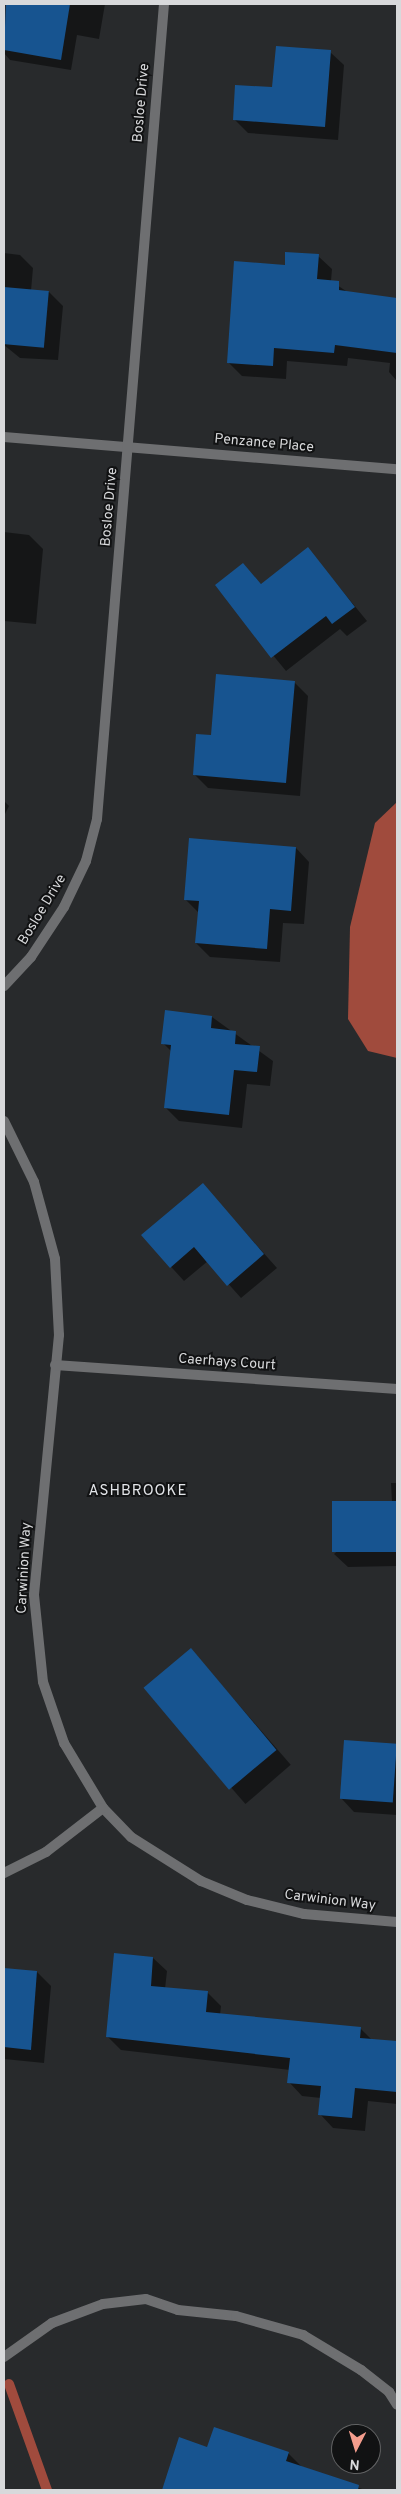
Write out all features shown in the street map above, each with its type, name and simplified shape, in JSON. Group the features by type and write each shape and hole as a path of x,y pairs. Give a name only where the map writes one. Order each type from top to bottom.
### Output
{"street":[{"name":"Bosloe Drive","path":"4,986 31,957 64,907 94,837 129,447 164,4"},
{"name":"Penzance Place","path":"4,437 397,468"},
{"name":"Carwinion Way","path":"4,1121 34,1182 55,1259 59,1334 55,1365 36,1626 51,1710 64,1743 103,1808 157,1856 223,1892 304,1914 397,1922"},
{"name":"Caerhays Court","path":"55,1365 397,1388"},
{"path":"4,1873 46,1852 103,1808"},
{"path":"4,2357 52,2323 103,2304 146,2299 178,2310 236,2316 303,2335 361,2370 389,2392 397,2406"}],"shaded area":[{"path":"397,802 397,1058 368,1051 348,1019 350,927 375,823"}],"building":[{"path":"6,4 70,4 61,60 4,50"},
{"path":"276,46 331,50 325,127 233,120 235,85 272,87"},
{"path":"285,252 319,254 317,279 339,281 339,290 397,298 397,353 335,345 334,353 274,348 273,366 227,363 234,261 285,265"},
{"path":"4,287 49,291 44,348 4,344"},
{"path":"308,547 355,607 332,624 326,616 271,658 215,585 243,563 261,584"},
{"path":"216,674 295,681 286,783 193,775 196,734 211,735"},
{"path":"189,838 296,847 291,911 270,909 267,949 195,943 199,901 184,900"},
{"path":"165,1010 212,1016 211,1028 236,1031 235,1044 260,1046 257,1072 234,1070 229,1115 164,1108 171,1045 161,1044"},
{"path":"203,1183 264,1254 227,1286 194,1247 170,1268 141,1235"},
{"path":"332,1501 397,1501 397,1552 332,1552"},
{"path":"191,1648 276,1750 229,1790 144,1688"},
{"path":"344,1740 397,1744 393,1803 340,1799"},
{"path":"114,1953 153,1957 151,1986 208,1991 206,2012 361,2027 360,2038 397,2041 397,2092 355,2088 352,2118 318,2115 321,2086 287,2083 290,2058 106,2037"},
{"path":"4,1968 37,1971 31,2050 4,2047"},
{"path":"214,2427 289,2452 286,2461 359,2485 358,2490 162,2490 179,2437 207,2447"}],"waterway":[{"path":"9,2384 47,2490"}],"district":[{"name":"ASHBROOKE","path":"138,1492"}]}
